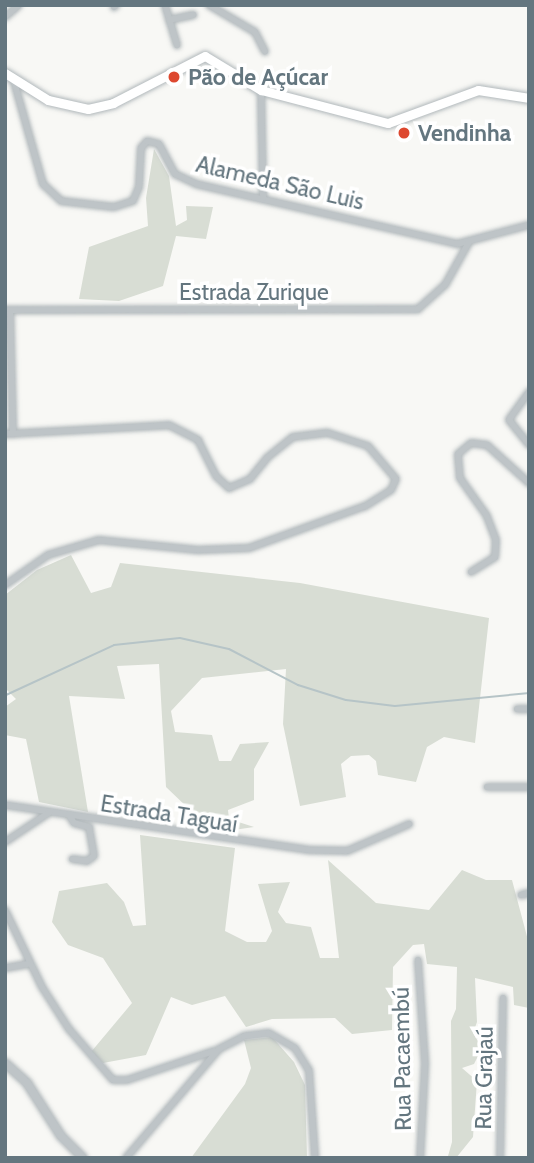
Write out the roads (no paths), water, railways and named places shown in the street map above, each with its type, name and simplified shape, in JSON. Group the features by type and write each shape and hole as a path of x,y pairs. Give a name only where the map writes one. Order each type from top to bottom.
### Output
{"main road":[{"path":"9,75 53,102 88,109 113,103 205,56 261,90 395,124 478,90 529,98"}],"street":[{"path":"7,13 19,5"},
{"path":"165,5 177,46"},
{"path":"209,5 255,32 265,52"},
{"path":"169,20 193,15"},
{"name":"Alameda São Luis","path":"9,75 43,184 55,200 114,207 133,201 139,187 141,148 147,141 159,144 173,172 182,179 457,244 529,225"},
{"path":"261,90 263,198"},
{"name":"Estrada Zurique","path":"8,310 418,309 445,285 469,242"},
{"path":"8,310 13,434"},
{"path":"529,392 509,420 529,445"},
{"path":"5,434 169,425 198,440 216,476 229,488 250,479 268,457 293,437 328,433 368,446 396,479 391,491 365,506 249,548 222,551 99,540 48,555 5,585"},
{"path":"471,572 495,557 496,540 487,516 460,478 458,454 471,443 487,445 529,483"},
{"path":"517,709 529,709"},
{"path":"487,787 529,787"},
{"name":"Estrada Taguaí","path":"5,805 246,844 327,851 347,851 409,824"},
{"path":"5,842 50,812"},
{"path":"69,815 74,823 89,827 94,856 87,861 72,859"},
{"path":"5,910 28,964 69,1029 113,1080 127,1080 219,1049 244,1036 269,1033 295,1048 311,1079 315,1158"},
{"name":"Rua Pacaembú","path":"418,960 425,1065 420,1158"},
{"path":"5,968 28,964"},
{"name":"Rua Grajaú","path":"500,1158 503,999"},
{"path":"126,1158 219,1049"},
{"path":"5,1063 27,1083 61,1136 83,1158"}],"waterway":[{"path":"6,695 114,645 180,638 229,649 298,685 346,700 395,706 529,693"}],"place":[{"name":"Pão de Açúcar","path":"174,77"},
{"name":"Vendinha","path":"404,133"}]}
